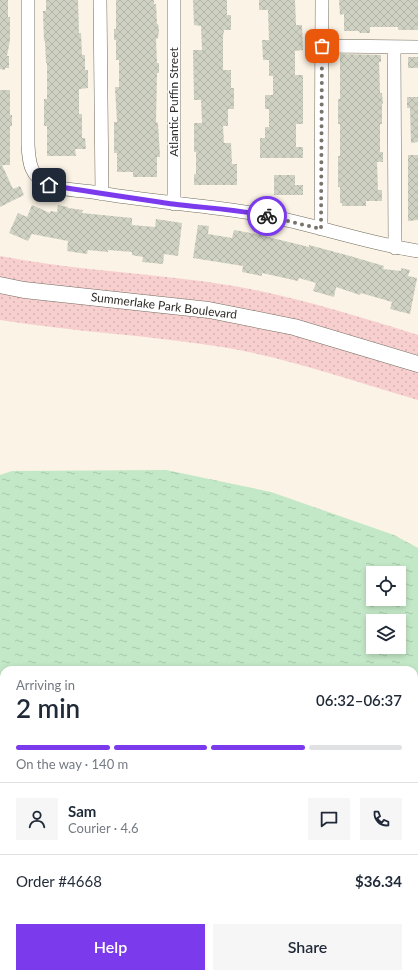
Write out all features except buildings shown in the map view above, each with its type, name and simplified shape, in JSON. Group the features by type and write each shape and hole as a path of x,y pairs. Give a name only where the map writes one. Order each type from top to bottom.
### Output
{"main road":[{"name":"Summerlake Park Boulevard","path":"0,285 24,290 209,310 294,327 418,364"}],"street":[{"path":"28,0 29,162 35,176 49,185 102,194 265,215 395,248 418,251"},
{"path":"100,0 102,194"},
{"name":"Atlantic Puffin Street","path":"174,0 174,204"},
{"path":"321,229 322,0"},
{"path":"322,46 418,47"},
{"path":"394,47 395,248"}],"shaded area":[{"path":"0,256 58,265 234,286 304,301 418,335 418,358 60,289 0,279"},
{"path":"0,285 209,310 418,364 418,400 321,370 272,357 222,347 0,320"}],"water":[{"path":"166,470 271,492 394,535 418,548 418,666 0,666 0,475 12,471"}],"way so far":[{"path":"267,216 321,229 322,46"}],"route":[{"path":"49,185 102,194 174,204 218,208 267,216"}]}
